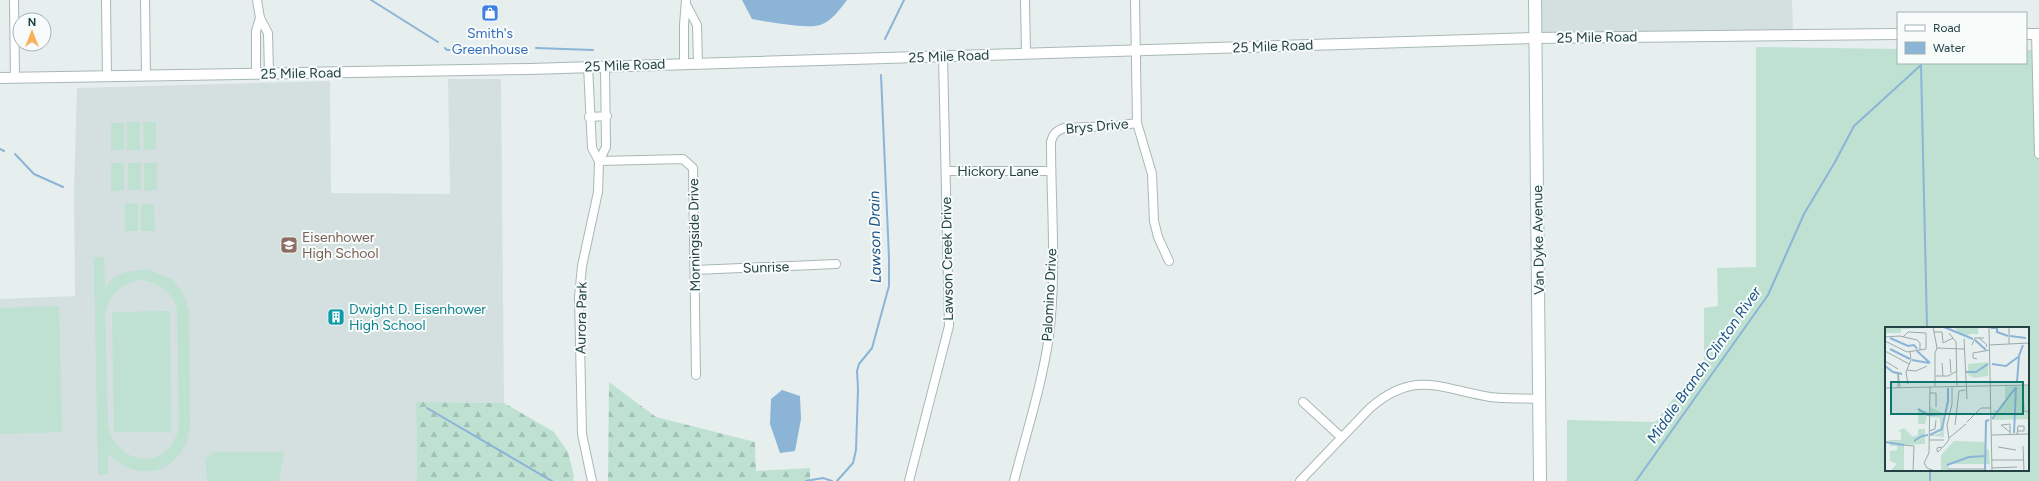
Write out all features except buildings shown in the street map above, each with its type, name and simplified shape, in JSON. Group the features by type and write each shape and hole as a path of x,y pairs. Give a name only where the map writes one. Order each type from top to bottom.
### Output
{"main road":[{"name":"Van Dyke Avenue","path":"1535,0 1540,481"}],"street":[{"path":"14,0 15,78"},
{"path":"106,0 107,77"},
{"path":"145,0 146,76"},
{"path":"257,0 260,18 268,33 269,74"},
{"path":"1025,0 1026,54"},
{"path":"1135,0 1137,123 1152,174 1154,221 1158,237 1169,261"},
{"path":"687,3 698,25 698,63"},
{"path":"684,64 684,25 687,3"},
{"path":"256,74 256,31 260,18"},
{"name":"25 Mile Road","path":"0,78 269,74 684,64 1536,38 1897,34"},
{"path":"2034,34 2039,154"},
{"name":"Lawson Creek Drive","path":"910,481 949,326 943,56"},
{"name":"Aurora Park","path":"588,66 589,117 592,148 599,161"},
{"name":"Aurora Park","path":"592,478 582,434 579,297 582,266 598,192 599,161 606,147 607,116 605,66"},
{"path":"589,117 607,116"},
{"name":"Brys Drive","path":"1056,131 1064,128 1115,126 1137,123"},
{"name":"Palomino Drive","path":"1014,481 1042,372 1048,338 1053,278 1051,142 1056,131"},
{"name":"Morningside Drive","path":"599,161 683,158 693,168 696,375"},
{"name":"Hickory Lane","path":"946,171 1051,171"},
{"name":"Sunrise","path":"695,270 836,264"},
{"path":"1300,481 1341,437 1382,398 1409,386 1439,385 1492,397 1539,399"},
{"path":"1303,402 1341,437"}],"shaded area":[{"path":"1535,0 1792,0 1793,34 1536,38"},
{"name":"Eisenhower High School","path":"448,79 501,79 504,403 416,402 417,481 0,481 0,299 75,296 74,192 77,88 330,81 331,193 450,194"}],"green space":[{"path":"1756,47 1897,49 1897,64 2027,64 2027,50 2039,50 2039,481 1567,481 1567,420 1655,422 1704,360 1704,308 1718,306 1717,268 1756,267"},
{"path":"127,122 140,122 140,150 127,150"},
{"path":"143,122 156,122 156,149 144,150"},
{"path":"111,123 124,123 124,150 111,150"},
{"path":"111,163 124,163 124,190 111,191"},
{"path":"128,163 141,163 141,190 128,190"},
{"path":"144,163 157,163 157,190 144,191"},
{"path":"138,203 138,231 125,231 125,204"},
{"path":"141,204 154,204 155,231 141,231"},
{"path":"104,257 105,289 112,279 122,273 147,269 173,280 182,291 189,310 190,427 188,439 178,456 169,464 160,469 139,471 128,468 108,454 108,474 98,475 94,258","holes":["142,280 153,283 168,292 177,308 179,426 174,440 166,451 156,457 145,459 133,456 123,450 114,440 108,426 105,313 110,300 118,290 128,283"]},
{"path":"59,306 62,432 0,434 0,308"},
{"path":"170,311 171,432 114,432 112,312"},
{"path":"609,382 656,417 755,442 756,471 810,468 810,481 608,481"},
{"path":"416,402 504,403 554,432 568,452 574,476 573,481 417,481"},
{"path":"214,452 284,452 279,481 207,481 206,459"}],"water":[{"path":"742,0 847,0 828,21 820,25 806,26 787,25 752,19"},
{"path":"782,390 800,396 801,419 795,451 780,453 770,424 771,399"}],"waterway":[{"path":"371,0 438,42"},
{"name":"Lawson Drain","path":"885,39 904,0"},
{"path":"445,48 447,50 484,50"},
{"path":"536,48 593,50"},
{"path":"497,50 524,49"},
{"path":"1921,65 1927,327"},
{"name":"Middle Branch Clinton River","path":"1636,481 1768,295 1804,214 1835,162 1854,126 1921,65"},
{"name":"Lawson Drain","path":"837,481 853,463 856,450 858,389 857,371 859,364 872,348 889,286 881,75"},
{"path":"0,149 4,151"},
{"path":"15,154 34,174 63,187"},
{"path":"427,408 552,481"},
{"path":"1930,471 1930,481"},
{"path":"806,481 823,478 832,481"}],"place":[{"name":"Smith's Greenhouse","path":"490,13"},
{"name":"Eisenhower High School","path":"289,245"},
{"name":"Dwight D. Eisenhower High School","path":"336,317"}]}
